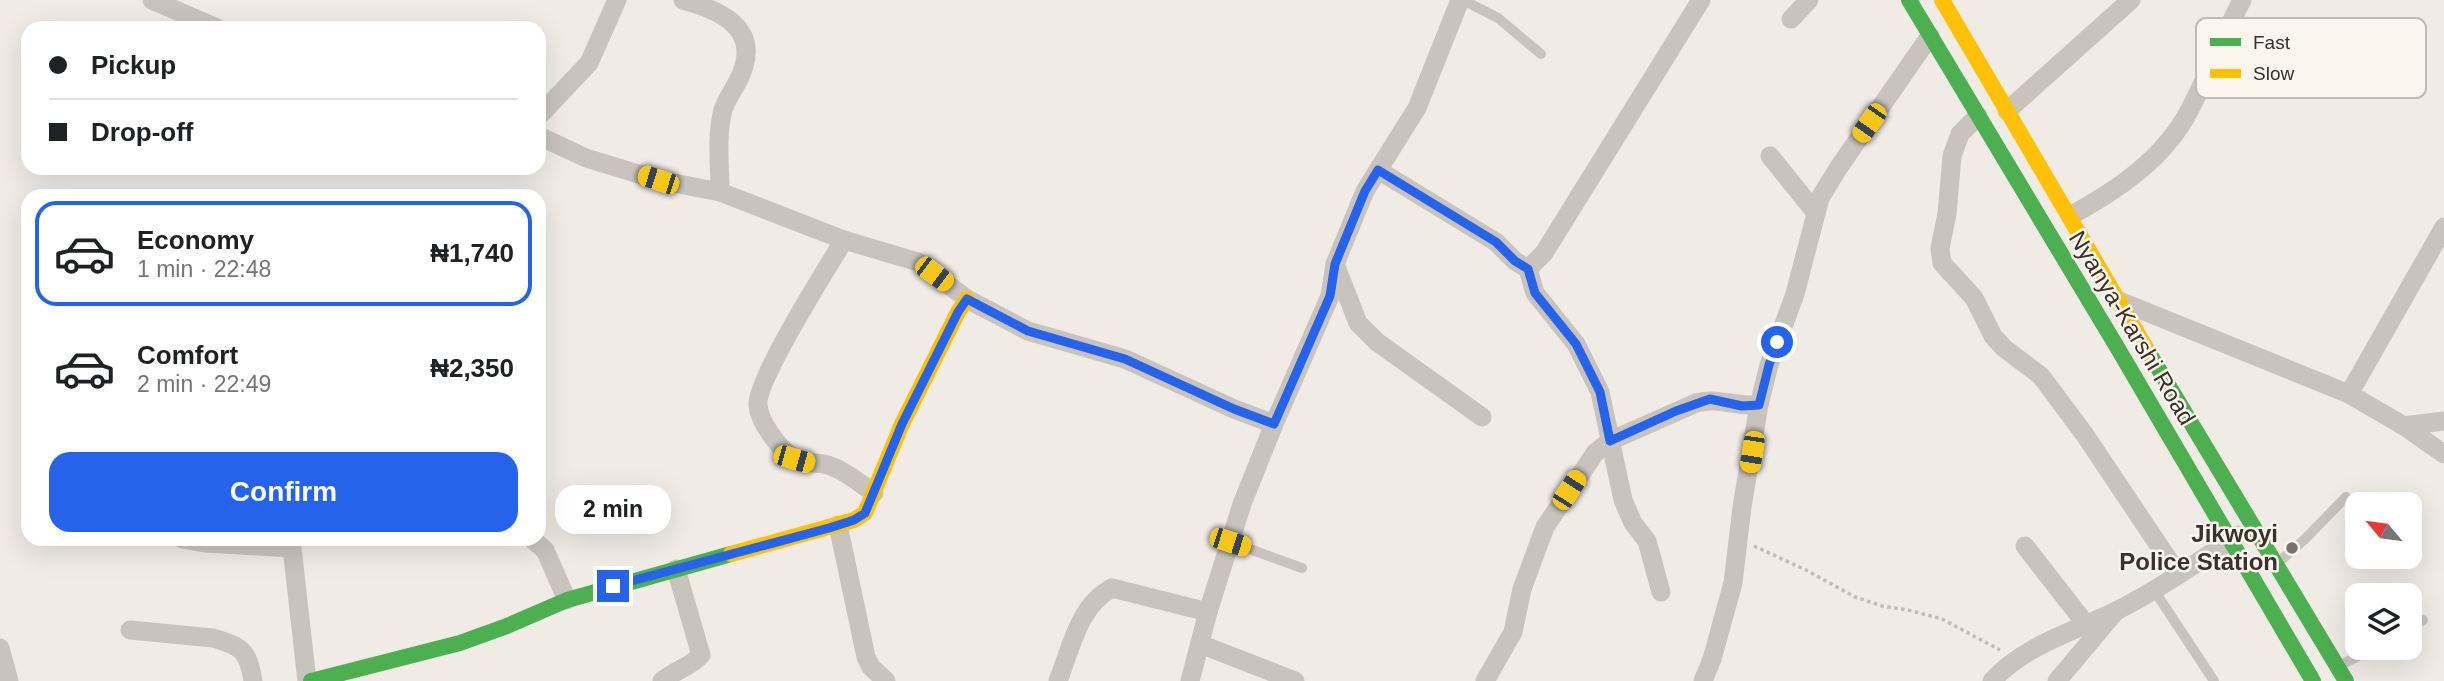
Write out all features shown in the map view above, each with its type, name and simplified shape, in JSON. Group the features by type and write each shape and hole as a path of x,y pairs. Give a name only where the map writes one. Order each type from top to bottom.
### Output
{"main road":[{"name":"Nyanya-Karshi Road","path":"1909,0 2313,681"},
{"name":"Nyanya-Karshi Road","path":"1941,0 2117,300 2342,674"},
{"path":"309,681 460,643 567,600 838,525 865,513 902,424 967,299"}],"street":[{"path":"152,0 201,21"},
{"path":"546,109 589,63 617,0"},
{"path":"683,0 726,16 742,31 747,48 744,67 724,109 719,133 720,192"},
{"path":"1190,681 1230,542 1274,424 1330,296 1335,264 1365,191 1417,108 1461,0"},
{"path":"1528,269 1544,253 1701,0"},
{"path":"1791,19 1809,0"},
{"path":"2007,111 2131,0"},
{"path":"2233,18 2242,0"},
{"path":"1703,681 1712,659 1733,583 1759,405 1769,365 1795,294 1815,212 1820,198 1839,167 1930,36"},
{"path":"2070,216 2104,198 2133,176 2174,134 2196,96"},
{"path":"1978,116 1960,134 1952,156 1947,214 1940,248 1942,263 1974,298 1993,336 2004,348 2041,376 2085,435 2178,574"},
{"path":"546,139 586,158 658,180 720,192 844,240 918,262 967,299 1028,331 1125,359 1234,409 1274,424"},
{"path":"1770,156 1815,212"},
{"path":"1378,170 1496,242 1515,261 1528,269 1535,293 1576,344 1600,392 1623,500 1633,523 1647,541 1661,592"},
{"path":"2349,394 2444,227"},
{"path":"844,240 786,339 759,392 758,406 769,429 794,459 825,464 874,493"},
{"path":"1335,264 1358,323 1377,342 1482,417"},
{"path":"2117,300 2349,394 2404,426 2444,454"},
{"path":"1485,681 1513,632 1522,589 1545,527 1595,453 1610,441 1676,411 1710,399 1742,406 1759,405"},
{"path":"2404,426 2444,421"},
{"path":"838,525 866,657 871,667 886,681"},
{"path":"1992,681 2017,659 2154,590 2254,525"},
{"path":"291,546 309,681"},
{"path":"540,546 545,551 567,600"},
{"path":"2025,546 2085,623"},
{"path":"662,681 674,671 696,661 701,654 676,569"},
{"path":"1058,681 1089,606 1100,594 1112,588 1208,612"},
{"path":"2061,679 2116,611"},
{"path":"130,630 214,638 226,642 249,659 253,681"},
{"path":"1200,644 1295,681"},
{"path":"0,648 9,681"}],"lane":[{"path":"1461,0 1498,18 1541,54"},
{"path":"2277,564 2345,498"},
{"path":"1230,542 1302,569"},
{"path":"2154,590 2214,681"},
{"path":"2342,674 2359,660"}],"path":[{"path":"1739,540 1807,570 1855,597 1882,606 1942,619 2017,659"}],"traffic: fast":[{"path":"1909,0 2313,681"},
{"path":"2149,353 2346,681"},
{"path":"311,681 460,643 567,600 731,554"}],"traffic: slow":[{"path":"1942,0 2149,353"},
{"path":"731,554 854,520 865,513 902,424 967,299"}],"place":[{"name":"Jikwoyi Police Station","path":"2292,548"}],"route":[{"path":"613,586 829,528 854,520 865,513 902,424 967,299 1028,331 1125,359 1234,409 1274,424 1330,296 1335,264 1365,191 1378,170 1496,242 1515,261 1528,269 1535,293 1576,344 1600,392 1610,441 1676,411 1710,399 1742,406 1759,405 1777,342"}]}
